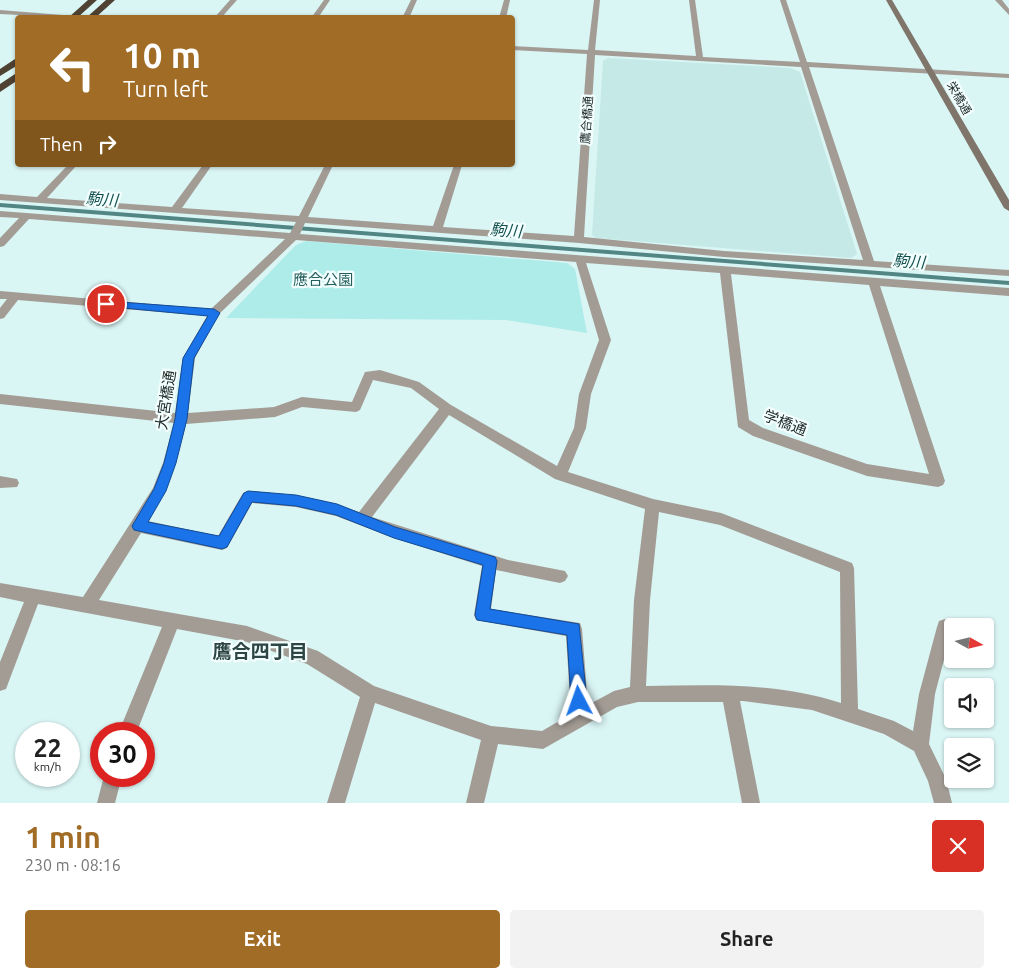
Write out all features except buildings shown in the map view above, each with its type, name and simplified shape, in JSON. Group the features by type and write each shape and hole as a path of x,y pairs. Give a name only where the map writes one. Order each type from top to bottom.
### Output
{"highway":[{"path":"76,15 93,0"},
{"path":"94,15 111,0"},
{"path":"0,73 15,62"},
{"path":"0,89 15,77"}],"street":[{"path":"221,15 234,0"},
{"path":"316,15 327,0"},
{"path":"406,15 414,0"},
{"path":"503,15 507,0"},
{"name":"鷹合橋通","path":"579,240 591,52 597,0"},
{"path":"692,0 700,58"},
{"path":"783,0 870,265"},
{"name":"栄橋通","path":"889,0 1009,208"},
{"path":"998,0 1009,14"},
{"path":"0,12 44,15"},
{"path":"515,48 1009,76"},
{"path":"39,200 71,167"},
{"path":"175,210 207,167"},
{"name":"大宮橋通","path":"87,605 139,526 159,491 170,463 181,419 189,358 214,313 298,229 328,167"},
{"path":"437,230 457,167"},
{"path":"0,197 175,210 298,229 580,259 1009,292"},
{"path":"0,214 298,229 437,230 870,265 1009,273"},
{"path":"0,244 27,216"},
{"path":"560,475 580,428 585,394 605,340 580,259"},
{"name":"学橋通","path":"726,269 743,423 758,432 867,470 938,481 873,281"},
{"path":"0,295 214,313"},
{"path":"0,315 15,296"},
{"path":"0,399 181,419 275,412 302,402 356,407 369,375 380,375 415,385 447,408 560,475 653,506 721,519 847,568 850,714"},
{"path":"362,520 403,463 447,408"},
{"path":"139,526 222,543 248,496 296,501 337,510 394,532 508,567 560,576"},
{"path":"638,694 638,650 644,568 653,506"},
{"path":"490,561 482,615 574,629 580,719"},
{"path":"0,590 247,634 312,657 370,693 491,735 543,740 614,699 638,694 730,694 812,702 888,727 920,746 937,779 943,803"},
{"path":"0,683 34,595"},
{"path":"132,722 173,620"},
{"path":"920,746 927,694 944,631"},
{"path":"336,803 370,693"},
{"path":"730,694 751,803"},
{"path":"475,803 491,735"},
{"path":"106,803 110,787"}],"shaded area":[{"path":"608,58 790,68 800,72 857,254 851,258 596,238 592,235 603,61"}],"green space":[{"name":"應合公園","path":"306,241 567,263 575,269 587,333 506,320 226,318 296,245"}],"waterway":[{"name":"駒川","path":"0,205 1009,283"}],"district":[{"name":"鷹合四丁目","path":"260,651"}],"route":[{"path":"106,304 214,313 189,358 181,419 170,463 159,491 139,526 222,543 248,496 296,501 337,510 394,532 490,561 482,615 574,629 579,701"}]}
